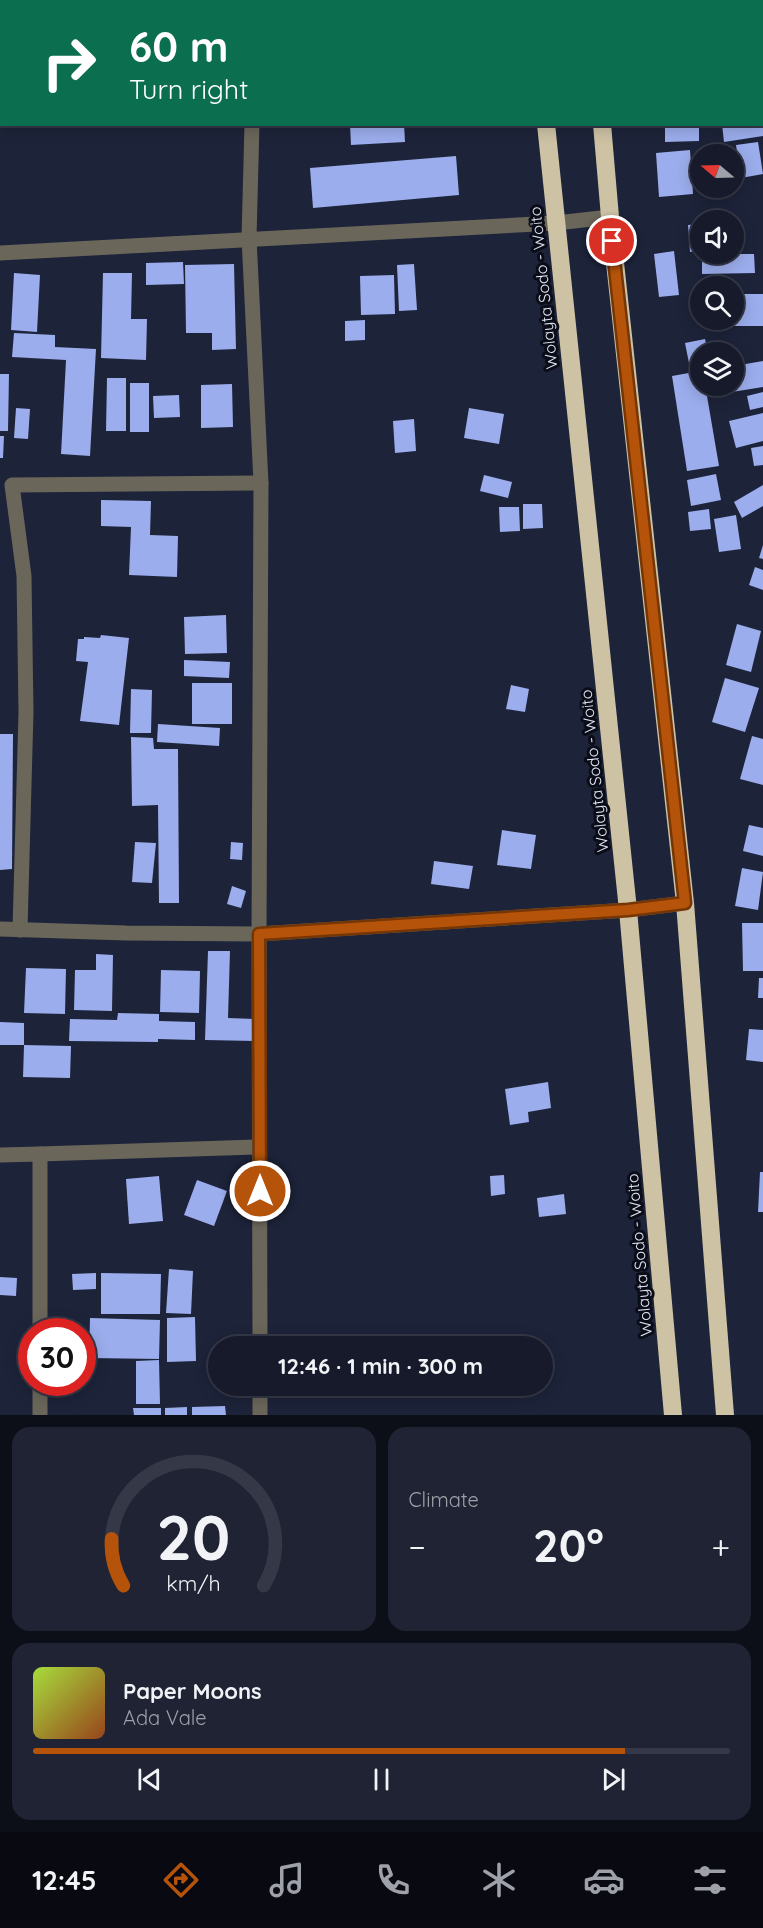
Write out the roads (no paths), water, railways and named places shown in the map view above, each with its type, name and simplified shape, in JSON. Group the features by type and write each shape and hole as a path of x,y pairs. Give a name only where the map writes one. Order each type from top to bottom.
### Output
{"highway":[{"name":"Wolayta Sodo - Woito","path":"546,126 628,910 673,1415"},
{"path":"602,126 610,217 685,903 725,1415"}],"street":[{"path":"252,126 249,238 261,483 260,1336"},
{"path":"0,253 555,223 610,217"},
{"path":"20,930 26,689 24,576 6,484 261,483"},
{"path":"0,929 259,934 628,910 685,903"},
{"path":"0,1155 259,1147"},
{"path":"40,1154 40,1318"},
{"path":"40,1396 40,1415"},
{"path":"260,1396 260,1415"}]}
